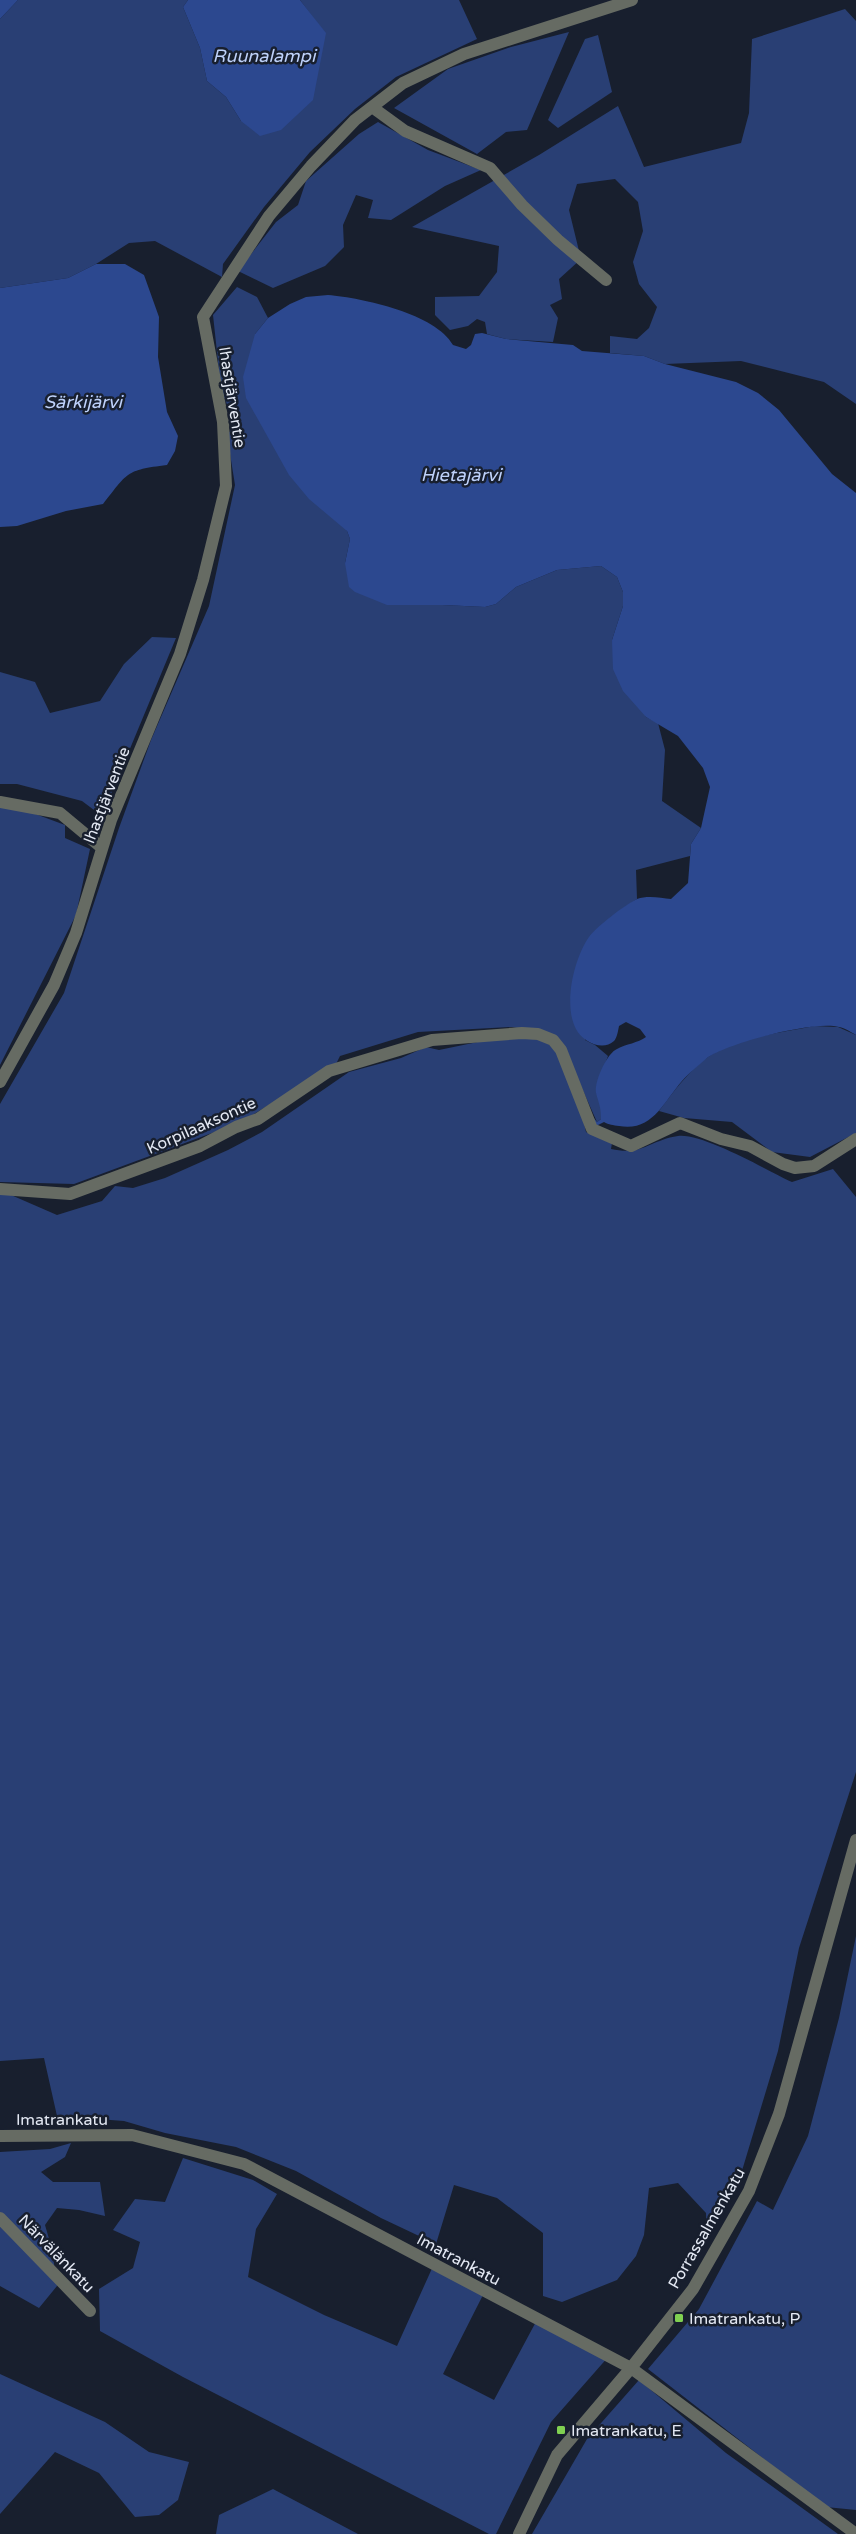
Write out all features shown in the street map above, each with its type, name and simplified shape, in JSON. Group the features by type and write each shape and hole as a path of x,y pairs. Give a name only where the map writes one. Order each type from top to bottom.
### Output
{"street":[{"name":"Ihastjärventie","path":"0,1082 54,985 76,933 111,820 180,654 203,580 226,486 223,422 203,317 269,216 311,166 355,120 403,83 464,54 632,0"},
{"path":"372,107 405,131 490,168 522,205 558,240 606,280"},
{"path":"0,802 60,813 102,848"},
{"name":"Korpilaaksontie","path":"0,1189 70,1194 191,1150 236,1127 258,1119 329,1071 432,1040 506,1033 538,1034 552,1040 562,1050 592,1129 631,1146 680,1123 721,1140 750,1146 783,1164 795,1168 814,1166 856,1138"},
{"name":"Porrassalmenkatu","path":"519,2534 557,2455 631,2368 692,2289 749,2191 779,2114 856,1840"},
{"name":"Imatrankatu","path":"0,2136 132,2135 244,2164 631,2368 856,2534"},
{"name":"Närvälänkatu","path":"0,2218 90,2311"}],"shaded area":[{"path":"18,0 188,0 183,7 200,48 207,81 226,97 241,121 319,62 325,33 300,0 459,0 477,39 396,77 355,109 310,152 264,207 223,264 222,277 155,241 129,243 96,264 68,278 0,288 0,19"},
{"path":"845,9 856,21 856,404 824,382 741,361 665,364 644,356 610,353 610,336 637,339 649,328 657,307 639,284 633,262 643,231 638,202 615,179 577,184 569,210 581,259 559,279 562,299 550,305 558,318 553,342 506,339 487,334 485,322 477,319 468,326 450,330 435,315 435,297 479,296 497,272 499,246 412,227 539,155 618,106 644,167 741,143 749,113 752,39"},
{"path":"569,32 527,130 506,132 477,154 394,108 448,69 511,47"},
{"path":"598,35 612,92 558,128 548,120 585,39"},
{"path":"378,122 428,150 481,170 445,186 391,220 368,218 373,200 356,195 343,225 344,247 325,266 273,288 238,271 276,222 298,205 306,181 359,134"},
{"path":"237,287 257,297 268,318 255,334 347,531 350,539 345,563 443,605 485,607 496,604 516,587 557,570 601,566 617,577 623,592 623,606 612,640 646,717 658,723 665,750 662,801 701,828 691,844 690,856 636,870 637,899 622,909 585,1040 595,1045 608,1056 597,1085 596,1092 601,1102 601,1119 597,1122 580,1084 543,1033 512,1027 418,1032 340,1056 336,1064 239,1123 74,1184 0,1182 0,1104 64,993 119,828 151,740 209,606 235,485 227,435 235,425 221,389 213,315"},
{"path":"152,637 176,638 102,816 82,801 17,784 0,784 0,672 35,682 50,713 100,701 124,664"},
{"path":"0,807 30,812 65,825 65,838 90,849 76,915 0,1065"},
{"path":"814,1026 838,1027 856,1035 856,1133 810,1157 772,1152 732,1122 684,1118 659,1111 691,1072 714,1053 725,1047 750,1039"},
{"path":"523,1037 541,1040 555,1048 574,1082 586,1132 612,1143 611,1149 622,1151 639,1149 668,1138 678,1136 689,1137 718,1146 792,1182 833,1169 856,1197 856,1772 799,1948 778,2051 738,2184 707,2236 706,2213 678,2183 649,2188 644,2235 636,2256 617,2280 562,2302 543,2296 543,2233 497,2198 454,2185 436,2244 381,2218 296,2171 236,2147 165,2133 124,2121 57,2116 44,2058 0,2061 0,1195 11,1195 57,1215 102,1201 115,1186 133,1188 165,1178 228,1150 262,1132 349,1072 401,1058 426,1047 439,1050 497,1038"},
{"path":"856,1936 856,2510 826,2507 648,2369 699,2309 757,2201 773,2210 808,2136 839,2018"},
{"path":"71,2143 65,2157 41,2172 53,2182 100,2182 105,2216 79,2210 57,2208 45,2225 52,2249 57,2286 39,2308 0,2286 0,2152 50,2149"},
{"path":"183,2158 253,2180 277,2194 256,2229 248,2277 324,2315 397,2346 434,2264 485,2291 443,2374 494,2400 538,2318 609,2356 551,2422 496,2534 489,2534 183,2377 100,2331 99,2289 133,2268 140,2242 113,2230 135,2199 165,2202"},
{"path":"0,2374 105,2422 149,2452 189,2462 178,2500 159,2515 135,2517 99,2473 55,2452 0,2514"},
{"path":"639,2380 726,2453 838,2534 532,2534 587,2439"},
{"path":"273,2489 358,2534 216,2534 219,2515"}],"water":[{"path":"0,0 18,0 0,19"},
{"name":"Ruunalampi","path":"188,0 300,0 326,33 313,100 281,130 260,136 241,121 226,97 207,81 200,48 183,7"},
{"name":"Särkijärvi","path":"96,264 125,264 144,275 159,317 158,357 167,412 178,436 175,451 167,465 135,471 123,479 103,504 66,511 17,526 0,527 0,288 68,278"},
{"name":"Hietajärvi","path":"328,295 378,304 415,316 444,334 453,345 466,349 471,345 475,334 482,333 506,339 573,345 582,351 644,356 665,364 736,382 758,393 779,410 832,474 856,493 856,1035 839,1027 811,1027 772,1034 733,1046 717,1052 694,1069 656,1114 640,1125 630,1127 604,1122 596,1126 593,1117 597,1122 601,1119 596,1088 605,1062 617,1049 646,1037 640,1029 626,1022 619,1026 617,1036 609,1044 593,1044 579,1033 572,1019 570,995 579,957 589,937 604,922 626,906 637,899 646,897 671,899 688,883 691,844 701,828 710,787 703,768 678,736 646,717 623,691 613,669 612,640 623,606 623,592 617,577 601,566 557,570 516,587 496,604 485,607 387,605 355,592 349,587 345,563 350,539 347,531 309,499 289,475 246,398 243,377 255,334 268,318 290,304 306,297"}],"place":[{"name":"Imatrankatu, P","path":"679,2318"},
{"name":"Imatrankatu, E","path":"561,2430"}]}
